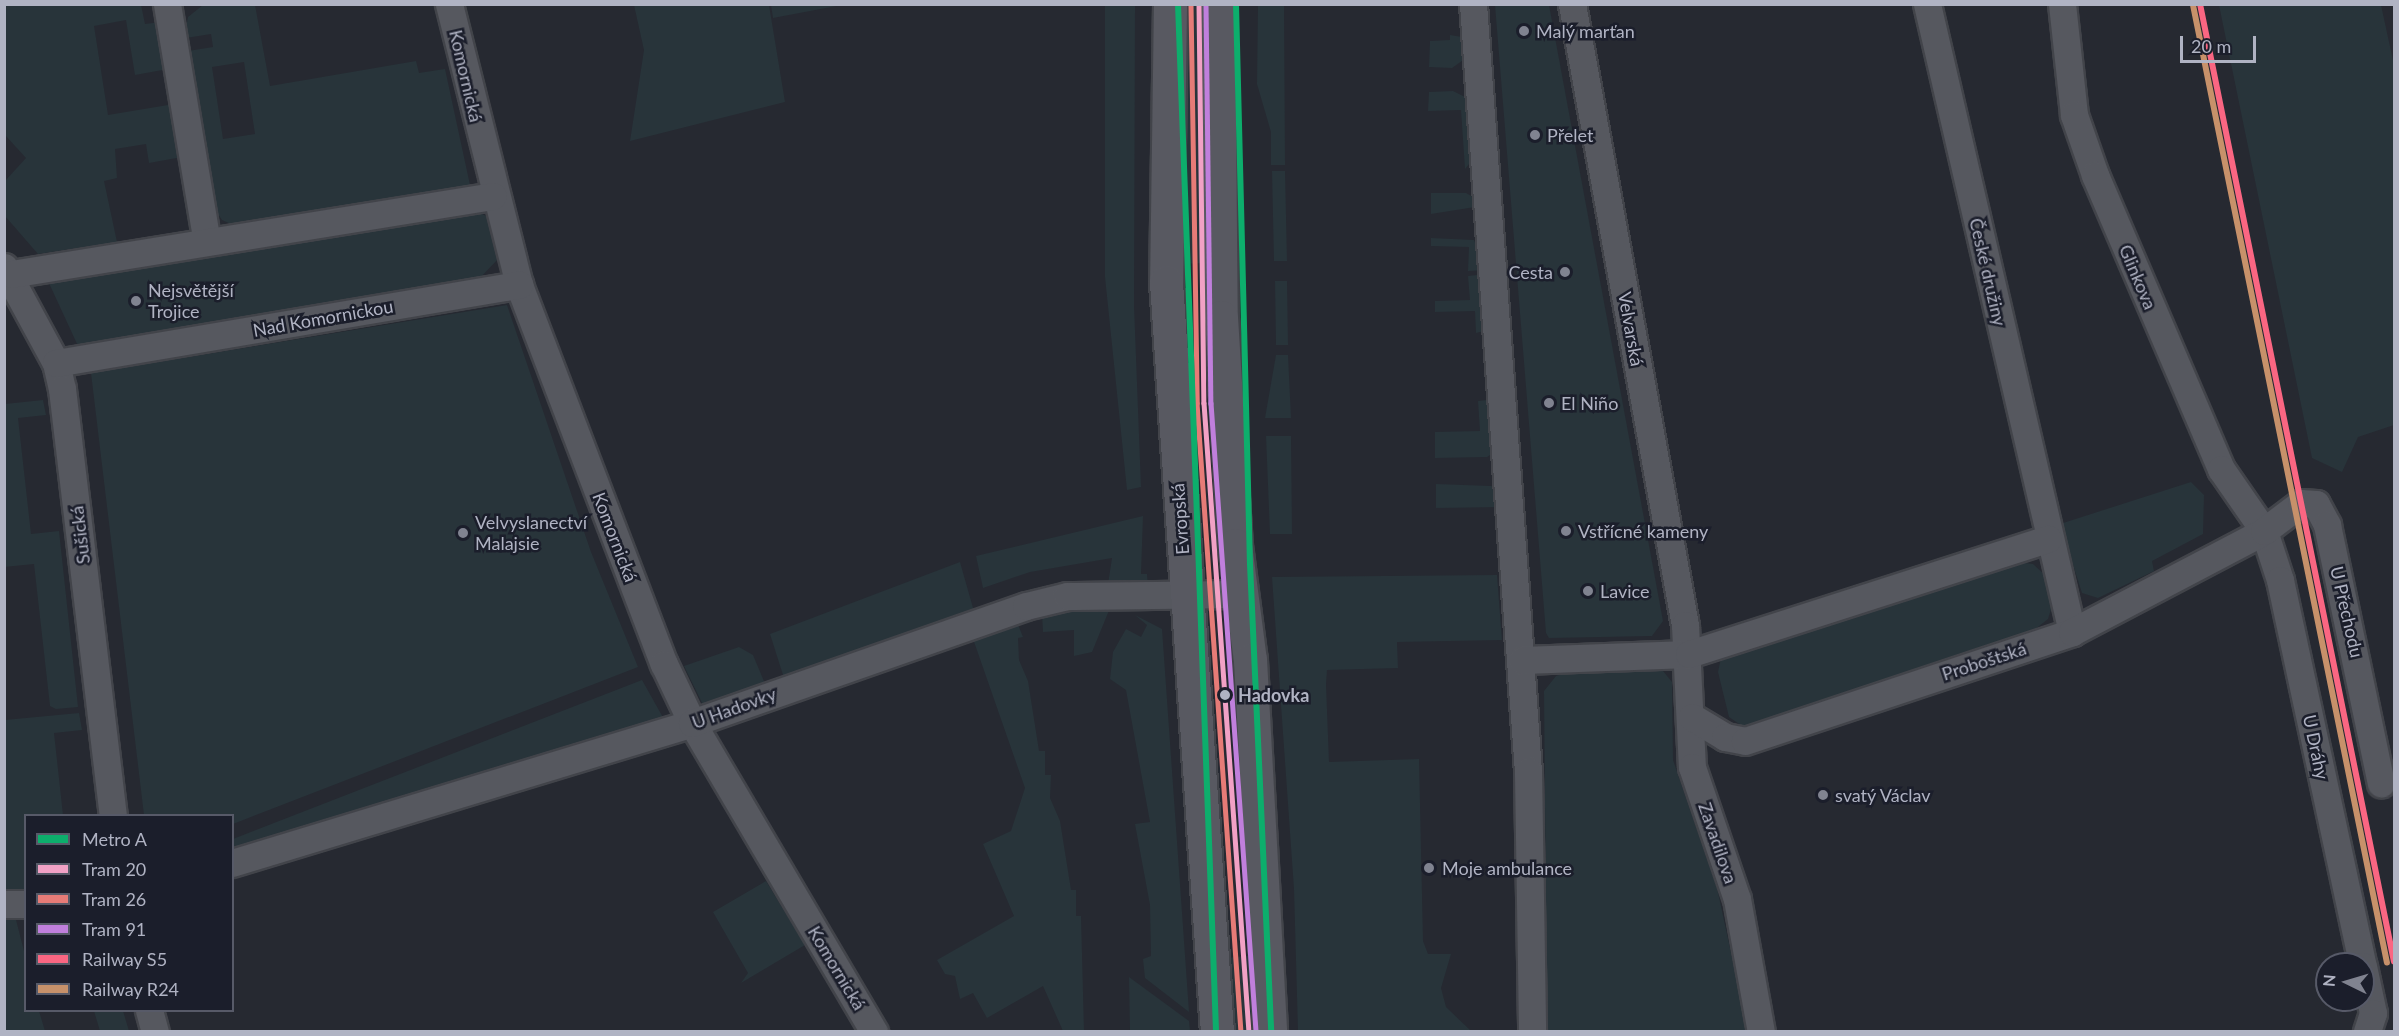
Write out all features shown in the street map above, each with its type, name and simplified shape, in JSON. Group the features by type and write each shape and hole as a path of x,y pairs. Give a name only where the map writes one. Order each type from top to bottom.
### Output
{"main road":[{"name":"Evropská","path":"1170,4 1166,282 1217,1032"},
{"path":"1218,4 1221,318 1241,594 1250,660 1270,1032"}],"street":[{"path":"167,4 207,242"},
{"name":"Komornická","path":"449,4 493,196 519,285 692,723 874,1032"},
{"path":"1473,4 1522,660 1532,1032"},
{"name":"Velvarská","path":"1572,4 1689,654"},
{"name":"České družiny","path":"1927,4 2048,539 2072,632"},
{"name":"Glinkova","path":"2062,4 2074,115 2095,175 2221,469 2265,531"},
{"path":"8,271 493,196"},
{"name":"Sušická","path":"8,271 56,363 113,814"},
{"name":"Nad Komornickou","path":"56,363 519,285"},
{"name":"U Přechodu","path":"2265,531 2301,502 2316,504 2327,525 2381,783"},
{"name":"Proboštská","path":"1692,717 1725,737 1745,741 2072,632 2265,531"},
{"name":"U Dráhy","path":"2265,531 2280,580 2360,952"},
{"path":"1522,660 1689,654 2048,539"},
{"name":"U Hadovky","path":"234,863 692,723 982,620 1067,596 1241,594"},
{"name":"Zavadilova","path":"1689,654 1692,767 1737,900 1761,1032"},
{"path":"4,904 24,904"},
{"path":"149,1012 155,1032"},
{"name":"U Dráhy","path":"2367,1032 2373,1012"}],"shaded area":[{"path":"771,4 847,4 773,18 771,5"},
{"path":"4,5 141,5 145,24 161,22 168,69 135,75 126,20 94,26 108,115 174,104 182,157 149,163 146,144 115,149 117,178 104,181 117,242 38,254 5,216 5,181 26,158 5,135"},
{"path":"203,5 255,5 270,86 416,61 419,73 445,69 470,185 231,224 222,220 214,208 188,51 213,47 211,34 186,38 188,17","holes":["244,62 255,134 223,139 212,67"]},
{"path":"634,5 769,5 785,102 630,141 644,50"},
{"path":"1105,5 1135,5 1134,305 1141,487 1127,490 1105,277"},
{"path":"1182,5 1206,5 1208,263 1177,264"},
{"path":"1258,5 1284,5 1285,165 1271,165 1271,132 1257,84"},
{"path":"1495,5 1549,5 1663,621 1652,636 1549,638 1546,633"},
{"path":"2219,5 2381,5 2394,65 2394,425 2358,437 2342,472 2312,458"},
{"path":"1450,35 1462,37 1466,58 1452,68 1429,67 1430,41 1450,40"},
{"path":"1453,91 1467,98 1474,158 1465,169 1461,110 1428,111 1429,92"},
{"path":"1272,171 1285,171 1287,261 1274,261"},
{"path":"1431,193 1466,193 1475,198 1475,207 1431,214"},
{"path":"475,211 493,219 500,257 477,281 78,346 48,281"},
{"path":"1431,238 1474,240 1486,270 1468,271 1469,247 1431,246"},
{"path":"1486,274 1484,331 1476,333 1475,311 1435,312 1435,301 1470,300 1468,276"},
{"path":"1275,281 1287,281 1288,345 1276,345"},
{"path":"507,305 591,552 638,667 234,824 234,814 144,814 91,373"},
{"path":"1276,355 1288,355 1291,418 1265,418"},
{"path":"1496,399 1496,451 1487,457 1435,458 1435,432 1480,431 1478,401"},
{"path":"43,400 46,415 18,418 31,534 59,531 78,707 56,709 50,706 34,564 4,567 5,404"},
{"path":"1266,436 1291,436 1292,534 1270,534"},
{"path":"2191,482 2204,495 2203,534 2152,561 2154,571 2098,598 2082,593 2060,524"},
{"path":"1436,484 1491,486 1499,490 1503,507 1436,508"},
{"path":"1143,516 1141,574 1147,574 1148,588 1108,584 1112,558 1030,572 983,588 976,556"},
{"path":"960,562 975,615 790,679 783,675 770,634"},
{"path":"2017,562 2033,564 2045,575 2054,600 2048,619 2029,634 1748,730 1729,717 1718,672 1722,653"},
{"path":"1497,575 1502,640 1397,642 1398,668 1327,670 1326,684 1329,762 1419,759 1423,941 1428,954 1451,954 1441,988 1446,1007 1471,1031 1298,1031 1294,889 1272,577"},
{"path":"1058,608 1110,608 1092,652 1074,656 1074,630 1043,632 1042,614"},
{"path":"1135,615 1162,629 1189,1012 1145,978 1143,959 1151,956 1150,905 1135,824 1150,822 1126,690 1110,679 1113,652 1126,629 1141,637 1147,625"},
{"path":"1017,622 1023,637 1018,638 1019,660 1028,681 1039,751 1045,751 1045,775 1051,775 1050,798 1060,821 1071,890 1076,890 1076,916 1081,916 1084,1031 1063,1031 1043,986 987,1018 973,993 960,999 955,976 945,974 937,960 1014,916 983,844 1011,831 1025,788 972,636"},
{"path":"739,647 753,655 766,686 704,707 684,666"},
{"path":"1663,671 1672,682 1673,760 1717,888 1748,1031 1547,1031 1544,691 1556,676 1568,672"},
{"path":"642,680 665,721 234,859 234,839"},
{"path":"79,713 82,730 54,733 63,814 24,814 24,896 5,897 5,720"},
{"path":"766,881 805,945 741,983 748,973 713,912"},
{"path":"5,908 13,908 24,951 24,1012 39,1012 45,1031 5,1032"},
{"path":"1255,955 1256,1031 1231,1031 1226,958"},
{"path":"1129,977 1189,1021 1190,1031 1130,1031"},
{"path":"94,1012 123,1012 129,1031 100,1031"}],"metro line":[{"name":"A","path":"1178,4 1216,1032"},
{"name":"A","path":"1236,4 1250,564 1271,1032"}],"tram line":[{"name":"26","path":"1191,4 1197,403 1241,1032"},
{"name":"20","path":"1199,4 1204,403 1249,1032"},
{"name":"91","path":"1206,4 1211,403 1256,1031"}],"rail line":[{"name":"S5","path":"2200,4 2394,962"},
{"name":"R24","path":"2193,5 2387,963"}],"place":[{"name":"Malý marťan","path":"1524,31"},
{"name":"Přelet","path":"1535,135"},
{"name":"Cesta","path":"1565,272"},
{"name":"Nejsvětější Trojice","path":"136,301"},
{"name":"El Niño","path":"1549,403"},
{"name":"Vstřícné kameny","path":"1566,531"},
{"name":"Velvyslanectví Malajsie","path":"463,533"},
{"name":"Lavice","path":"1588,591"},
{"name":"Hadovka","path":"1225,695"},
{"name":"svatý Václav","path":"1823,795"},
{"name":"Moje ambulance","path":"1429,868"}]}
